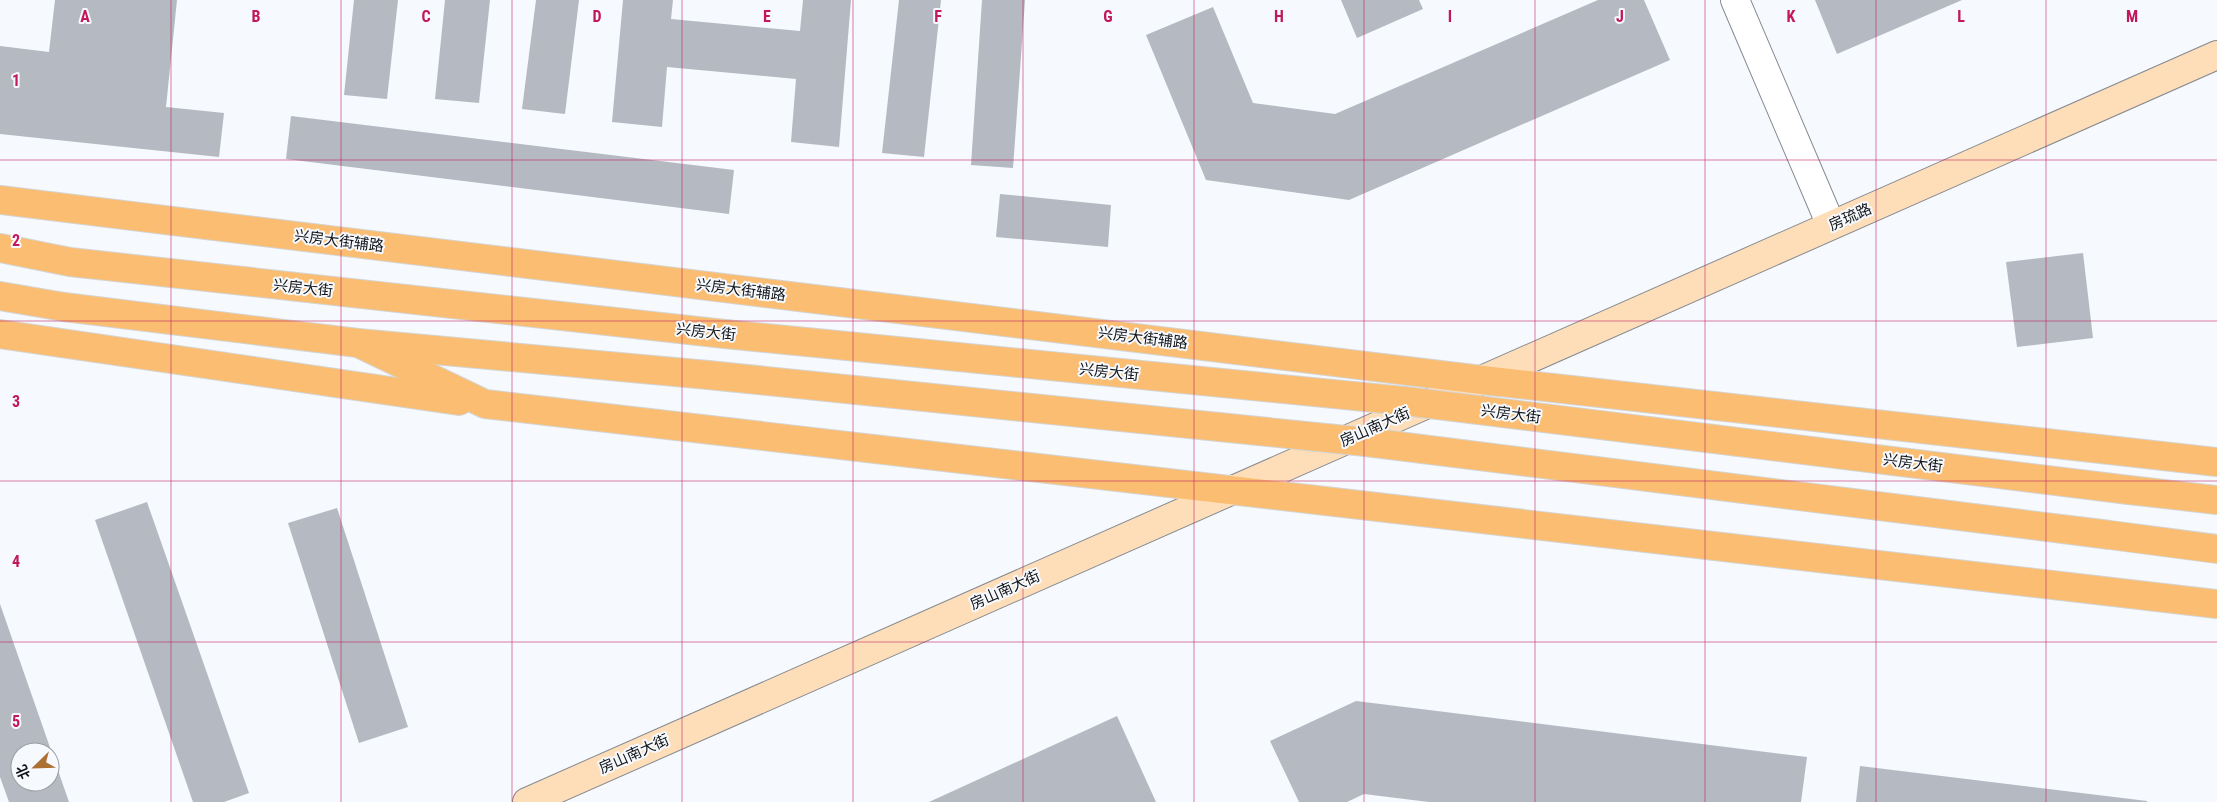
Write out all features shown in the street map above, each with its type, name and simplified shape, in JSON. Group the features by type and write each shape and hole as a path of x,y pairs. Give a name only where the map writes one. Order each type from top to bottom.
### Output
{"main road":[{"name":"房琉路","path":"1482,380 2217,55"},
{"name":"兴房大街辅路","path":"0,200 1482,380"},
{"name":"兴房大街","path":"0,248 70,262 725,334 1405,401 2217,500"},
{"path":"0,296 64,307 358,343 708,375 1366,442 2217,549"},
{"path":"0,334 485,404 2217,604"},
{"path":"358,343 485,404"},
{"name":"兴房大街","path":"1482,380 2217,462"},
{"name":"房山南大街","path":"527,802 1482,380"}],"street":[{"path":"1735,0 1831,226"}],"building":[{"path":"55,0 177,0 166,107 224,113 219,157 0,134 0,46 49,52"},
{"path":"354,0 398,0 387,99 344,95"},
{"path":"445,0 490,0 479,103 435,99"},
{"path":"536,0 579,0 565,114 522,109"},
{"path":"623,0 673,0 671,19 800,31 803,0 851,0 839,147 791,142 796,79 667,67 662,127 612,122"},
{"path":"899,0 941,0 924,157 882,153"},
{"path":"982,0 1025,0 1013,168 971,165"},
{"path":"1341,0 1419,0 1423,9 1357,38"},
{"path":"1598,0 1644,0 1670,60 1349,200 1206,180 1146,35 1213,7 1253,103 1335,114"},
{"path":"1815,0 1962,0 1837,54"},
{"path":"291,116 734,170 729,214 286,159"},
{"path":"1000,194 1111,205 1108,247 996,237"},
{"path":"2083,253 2093,338 2017,347 2006,262"},
{"path":"147,502 249,793 224,802 193,802 95,520"},
{"path":"337,508 408,727 359,743 288,523"},
{"path":"0,604 48,742 10,742 10,792 60,792 60,776 69,802 9,802 0,777"},
{"path":"1356,701 1807,757 1801,802 1429,802 1364,794 1347,802 1299,802 1270,741"},
{"path":"1117,716 1156,802 929,802"},
{"path":"1860,766 2147,801 2147,802 1856,802"}]}
